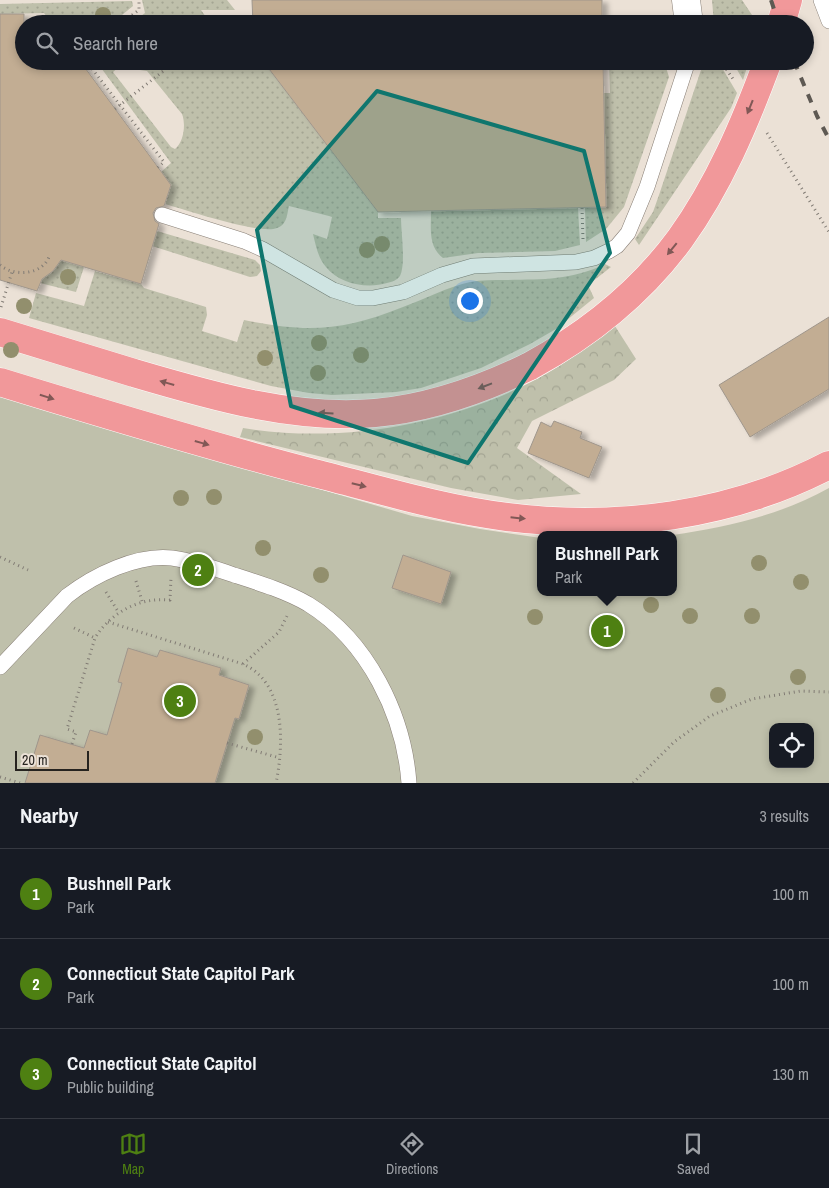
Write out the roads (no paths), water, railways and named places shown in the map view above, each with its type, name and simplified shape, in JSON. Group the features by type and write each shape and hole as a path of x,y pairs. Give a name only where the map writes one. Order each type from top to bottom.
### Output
{"highway":[{"path":"784,15 788,0"},
{"path":"0,332 215,396 274,408 319,413 375,413 429,404 486,386 530,366 576,338 619,304 675,246 698,212 728,158 764,70"},
{"path":"0,382 176,436 296,468 450,506 528,520 565,522 613,521 688,513 721,506 772,491 829,465"}],"street":[{"path":"686,0 688,15"}],"lane":[{"path":"821,0 829,21"},
{"path":"162,215 262,248 333,290 358,298 373,298 403,292 442,275 473,266 584,261 600,256 617,246 628,233 647,187 685,70"},
{"path":"0,667 67,596 106,572 140,561 160,558 172,558 213,568 297,598 332,622 355,646 374,674 390,705 402,740 409,783"}],"railway":[{"path":"771,0 776,15"},
{"path":"798,70 829,139"}],"place":[{"name":"Connecticut State Capitol Park","path":"198,570"},
{"name":"Bushnell Park","path":"607,631"},
{"name":"Connecticut State Capitol","path":"180,701"}]}
